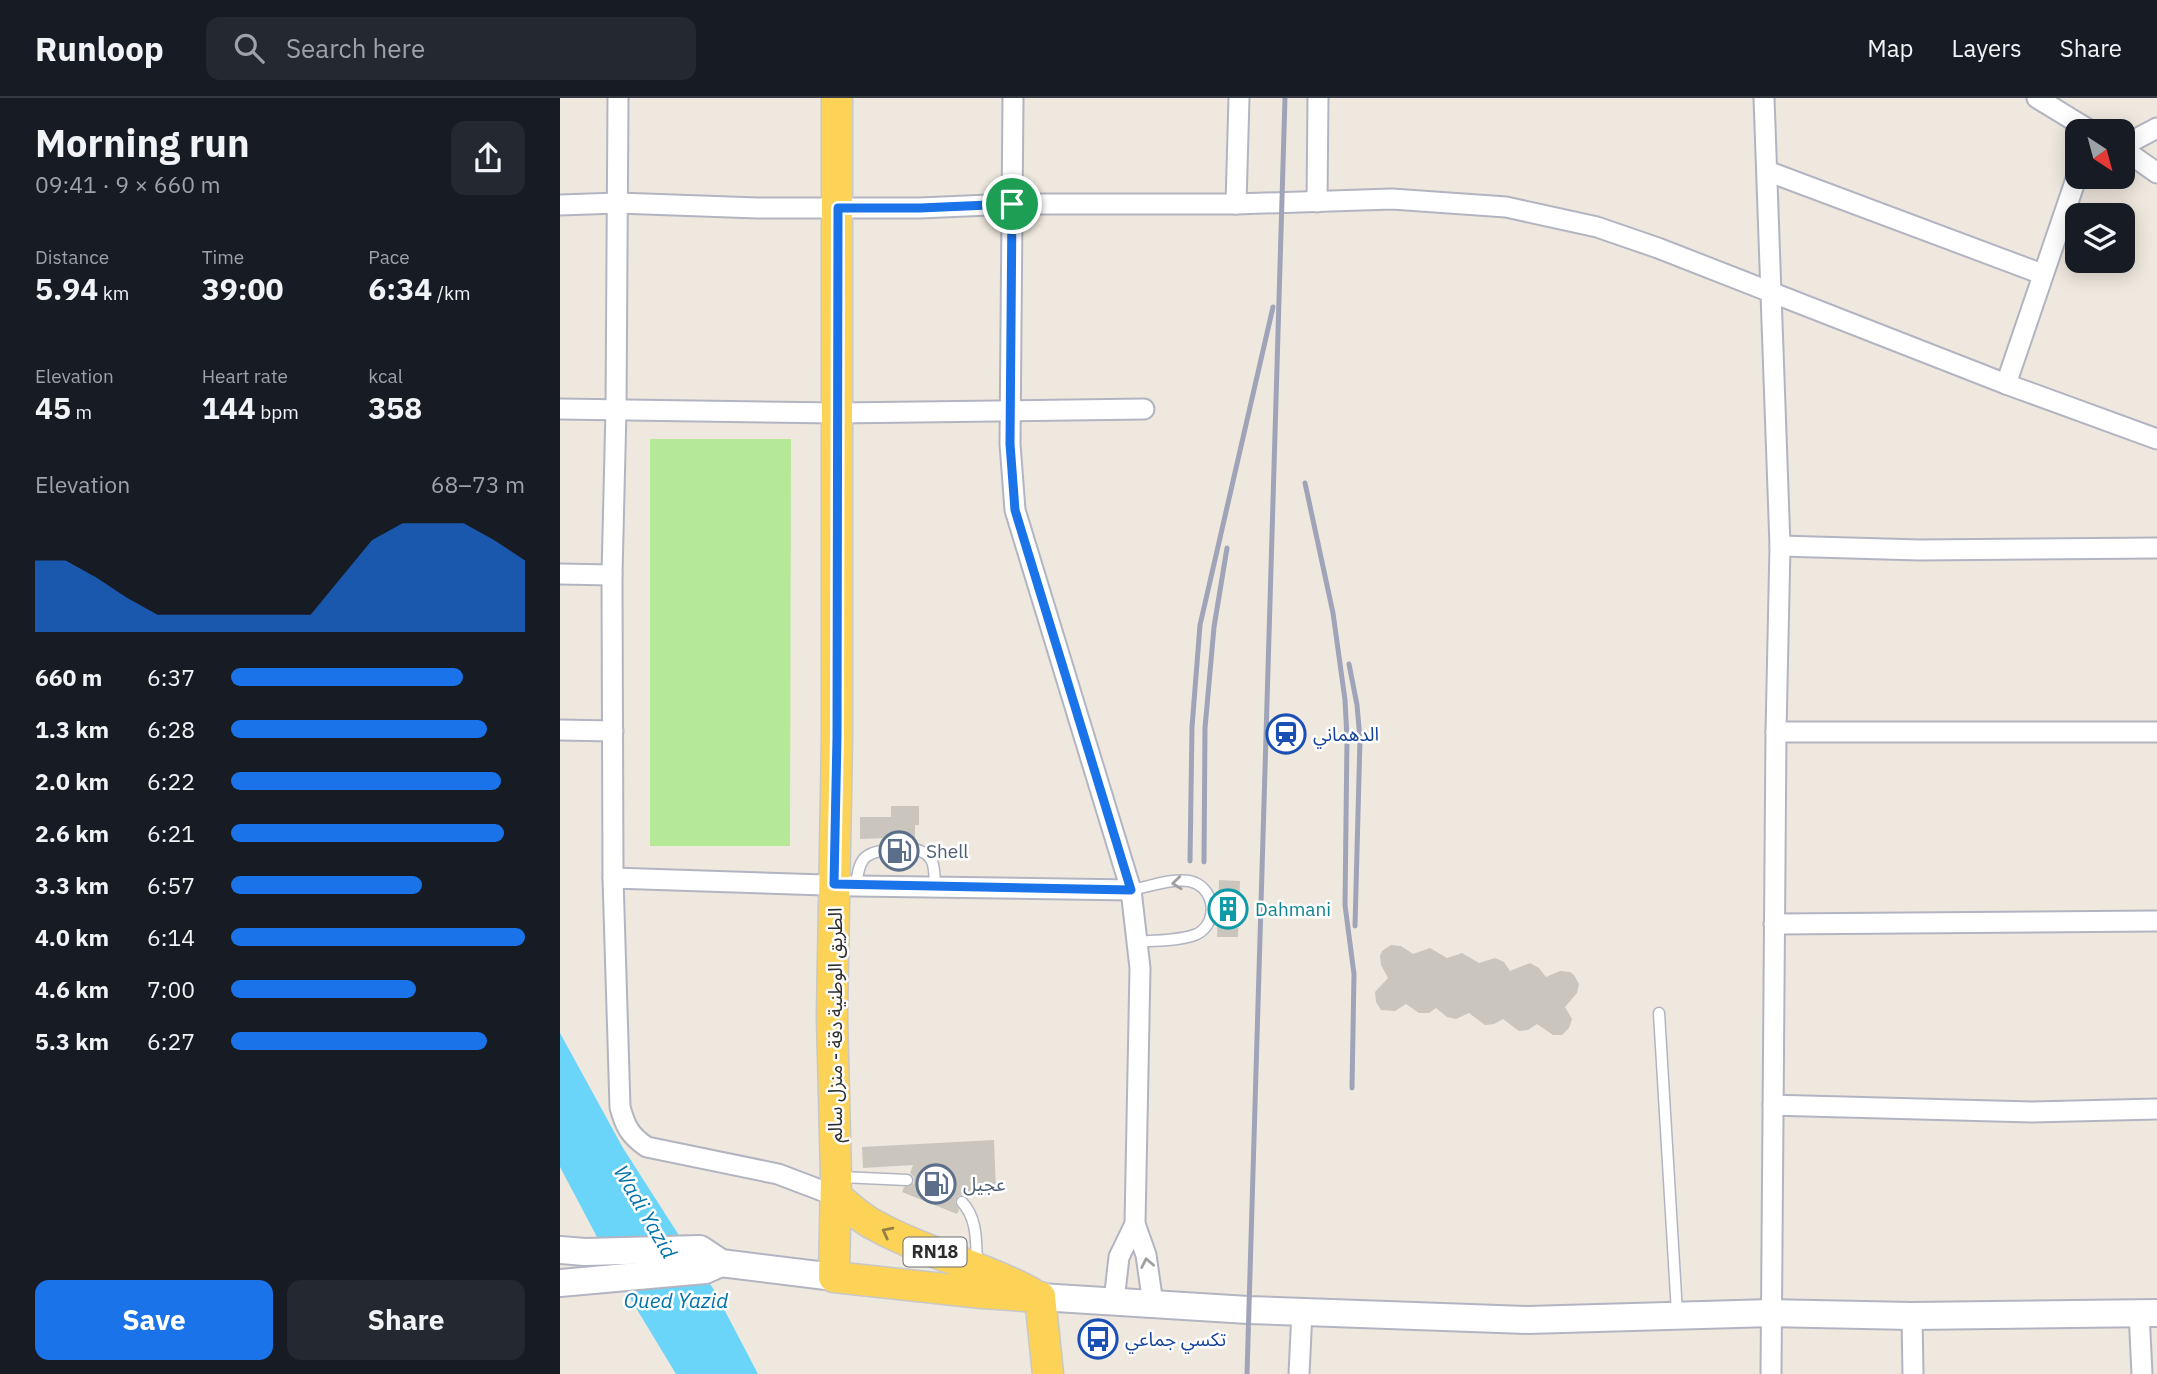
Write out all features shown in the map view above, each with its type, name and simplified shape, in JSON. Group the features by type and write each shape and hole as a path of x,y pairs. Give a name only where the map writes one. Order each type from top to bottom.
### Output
{"main road":[{"name":"الطريق الوطنية دقة - منزل سالم","path":"834,1277 836,1187 832,1016 845,885 837,723 837,98"},
{"name":"RN18","path":"836,1187 878,1228 921,1247 980,1280 1040,1297"},
{"path":"560,1250 708,1261 834,1277"},
{"path":"560,1283 616,1277 708,1261"},
{"name":"RN18","path":"834,1277 980,1280"},
{"path":"1048,1374 1040,1297 1528,1320 1772,1313 1912,1316 2148,1312"}],"street":[{"path":"618,98 612,575 613,878 620,1107 626,1128 634,1139 647,1147 836,1187"},
{"path":"1013,98 1010,444 1015,510 1131,890 1140,968 1135,1224 1146,1255 1153,1304"},
{"path":"1236,204 1239,98"},
{"path":"1317,202 1318,98"},
{"path":"1764,98 1780,546 1771,1374"},
{"path":"2038,98 2072,119"},
{"path":"2135,141 2157,128"},
{"path":"2135,157 2157,173"},
{"path":"1767,171 2042,274"},
{"path":"2006,384 2072,189"},
{"path":"560,205 618,203 920,208 1012,204 1236,204 1392,199 1465,202 1519,209 1597,226 2006,384 2157,439"},
{"path":"560,409 837,413 1144,409"},
{"path":"1780,546 1920,550 2157,548"},
{"path":"560,573 612,575"},
{"path":"560,730 613,731"},
{"path":"1776,732 2157,732"},
{"path":"613,878 1131,890"},
{"path":"1774,925 2157,921"},
{"path":"1773,1105 2032,1112 2157,1109"},
{"path":"1114,1301 1119,1257 1135,1224"},
{"path":"1300,1374 1302,1311"},
{"path":"2142,1374 2148,1312"},
{"path":"1912,1316 1913,1374"}],"lane":[{"path":"915,849 926,852 932,860 935,886"},
{"path":"845,885 864,858 876,851 888,850"},
{"path":"1131,890 1186,880 1205,890 1211,899 1213,910 1204,929 1194,935 1138,942"},
{"path":"1659,1013 1677,1317"},
{"path":"836,1187 907,1180"},
{"path":"962,1202 968,1208 975,1225 980,1280"}],"green space":[{"path":"650,439 791,439 790,846 650,846"}],"water":[{"name":"Oued Yazid","path":"560,1033 623,1148 714,1290 758,1374 676,1374 624,1288 560,1167"}],"building":[{"path":"891,806 919,806 915,842 910,844 908,850 915,857 915,862 888,862 888,858 894,855 896,850 894,845 889,843 889,838 860,839 860,817 891,817"},
{"name":"Dahmani","path":"1219,880 1240,881 1238,937 1217,937"},
{"path":"1391,945 1401,946 1413,954 1430,948 1447,958 1462,953 1479,963 1495,958 1504,962 1510,971 1530,963 1539,968 1546,977 1560,971 1570,972 1579,984 1577,993 1565,1007 1572,1019 1569,1028 1562,1035 1553,1035 1537,1024 1528,1030 1519,1031 1503,1019 1485,1025 1469,1013 1456,1019 1447,1017 1436,1008 1429,1013 1419,1013 1406,1004 1395,1011 1381,1010 1376,1002 1375,992 1388,978 1381,965 1380,956 1382,951"},
{"path":"994,1140 996,1191 966,1192 965,1195 958,1196 955,1202 959,1210 957,1214 902,1192 904,1187 914,1183 914,1177 910,1173 913,1165 863,1168 862,1147"}],"railway":[{"path":"1247,1374 1285,98"},
{"path":"1190,861 1192,727 1200,625 1273,307"},
{"path":"1305,483 1333,613 1345,700 1345,905 1354,974 1352,1088"},
{"path":"1204,862 1205,728 1214,627 1227,548"},
{"path":"1349,664 1360,739 1355,926"}],"place":[{"name":"الدهماني","path":"1286,734"},
{"name":"Shell","path":"899,851"},
{"name":"Dahmani","path":"1228,909"},
{"name":"عجيل","path":"936,1184"},
{"name":"تكسي جماعي","path":"1098,1339"}],"route":[{"path":"1012,204 1010,444 1015,510 1131,890 834,884 837,737 838,208 1012,204"}],"water label":[{"name":"Wadi Yazid","path":"645,1212"}]}
